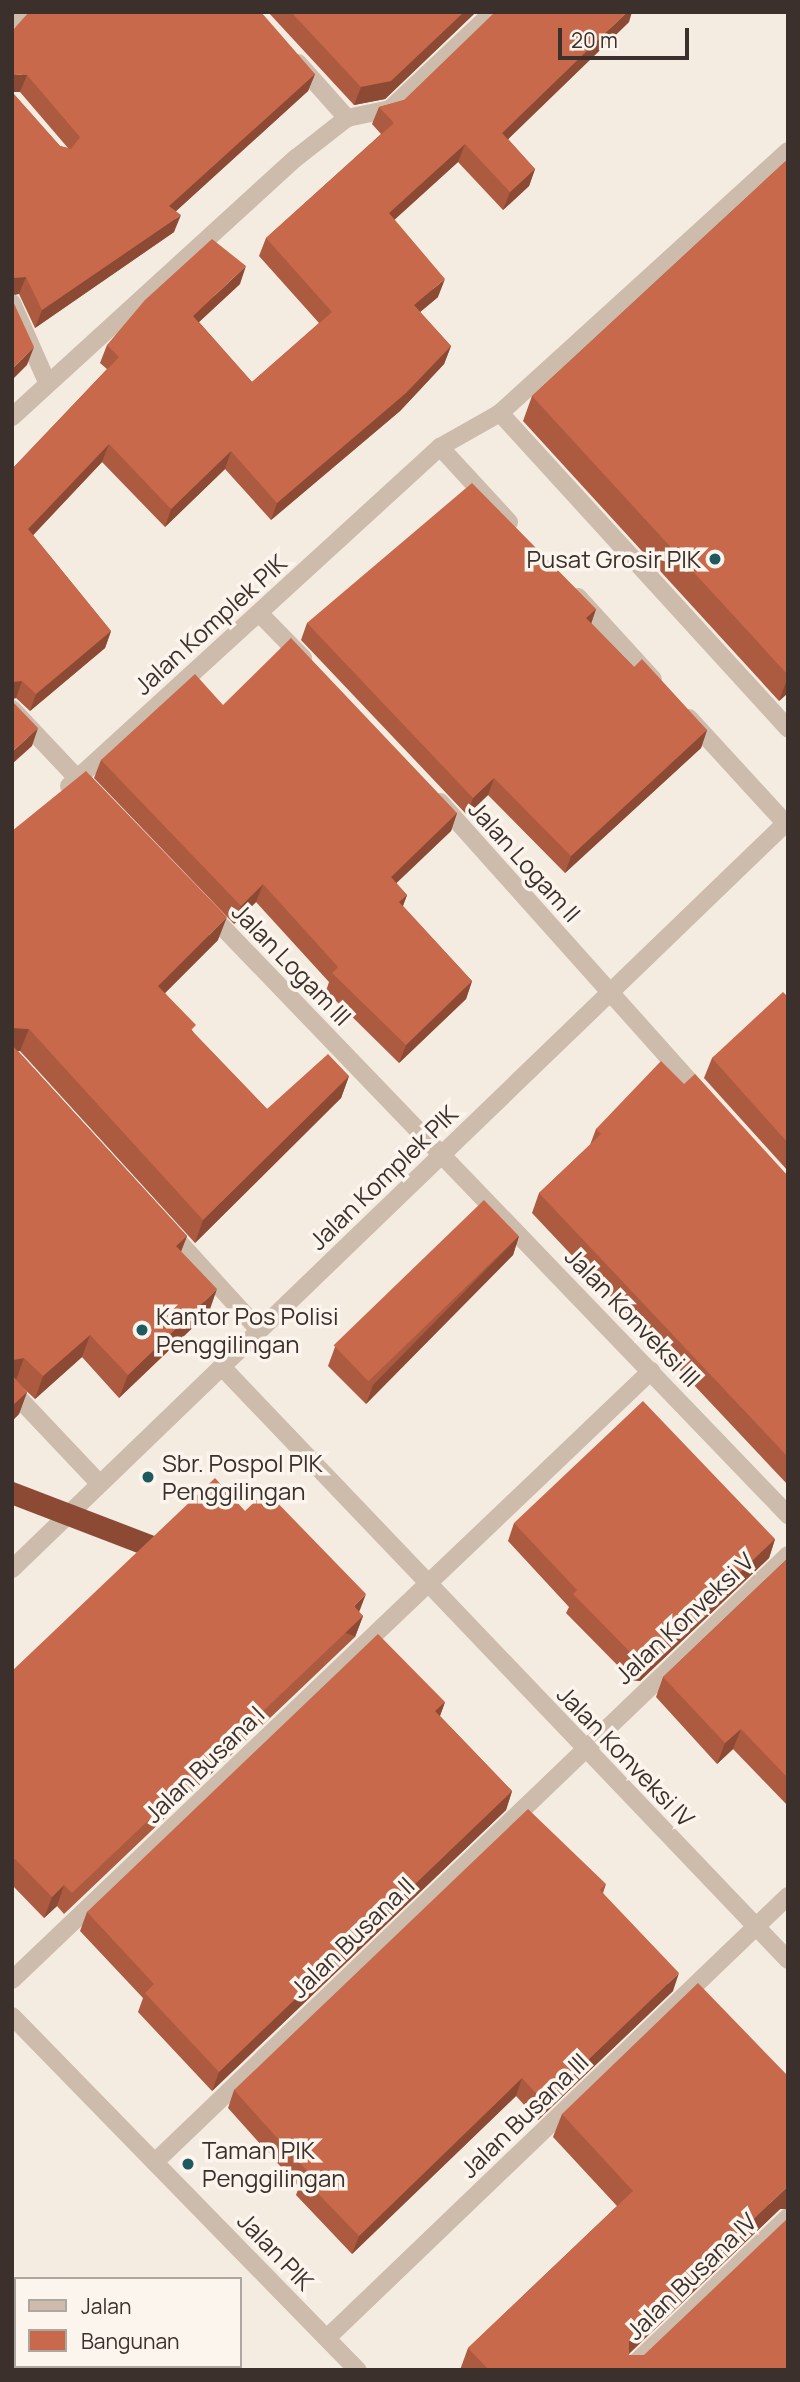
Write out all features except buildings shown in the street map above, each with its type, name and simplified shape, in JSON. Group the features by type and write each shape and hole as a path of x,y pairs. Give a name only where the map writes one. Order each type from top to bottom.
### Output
{"street":[{"path":"12,19 20,12"},
{"path":"12,417 47,382 347,118 390,109 493,12"},
{"path":"287,51 347,118"},
{"name":"Jalan Komplek PIK","path":"50,803 440,447 500,413 788,151"},
{"path":"12,303 47,382"},
{"path":"500,413 788,728"},
{"path":"440,447 524,539"},
{"path":"562,579 787,823"},
{"path":"259,612 316,671"},
{"path":"12,709 103,805"},
{"name":"Jalan Logam II","path":"429,790 722,1116"},
{"name":"Jalan Komplek PIK","path":"12,1569 787,823"},
{"name":"Jalan Logam III","path":"190,893 443,1153"},
{"name":"Jalan Konveksi III","path":"443,1153 788,1516"},
{"path":"159,1220 259,1330"},
{"name":"Jalan Konveksi IV","path":"222,1367 788,1960"},
{"path":"429,1584 651,1371"},
{"path":"12,1391 100,1484"},
{"name":"Jalan Konveksi V","path":"583,1747 788,1555"},
{"name":"Jalan Busana I","path":"12,1980 429,1584"},
{"name":"Jalan Busana II","path":"155,2162 583,1747"},
{"name":"Jalan Busana III","path":"327,2338 788,1896"},
{"name":"Jalan PIK","path":"12,2016 358,2370"},
{"name":"Jalan Busana IV","path":"628,2370 788,2217"}],"place":[{"name":"Pusat Grosir PIK","path":"715,559"},
{"name":"Kantor Pos Polisi Penggilingan","path":"142,1330"},
{"name":"Sbr. Pospol PIK Penggilingan","path":"148,1477"},
{"name":"Taman PIK Penggilingan","path":"188,2164"}]}
